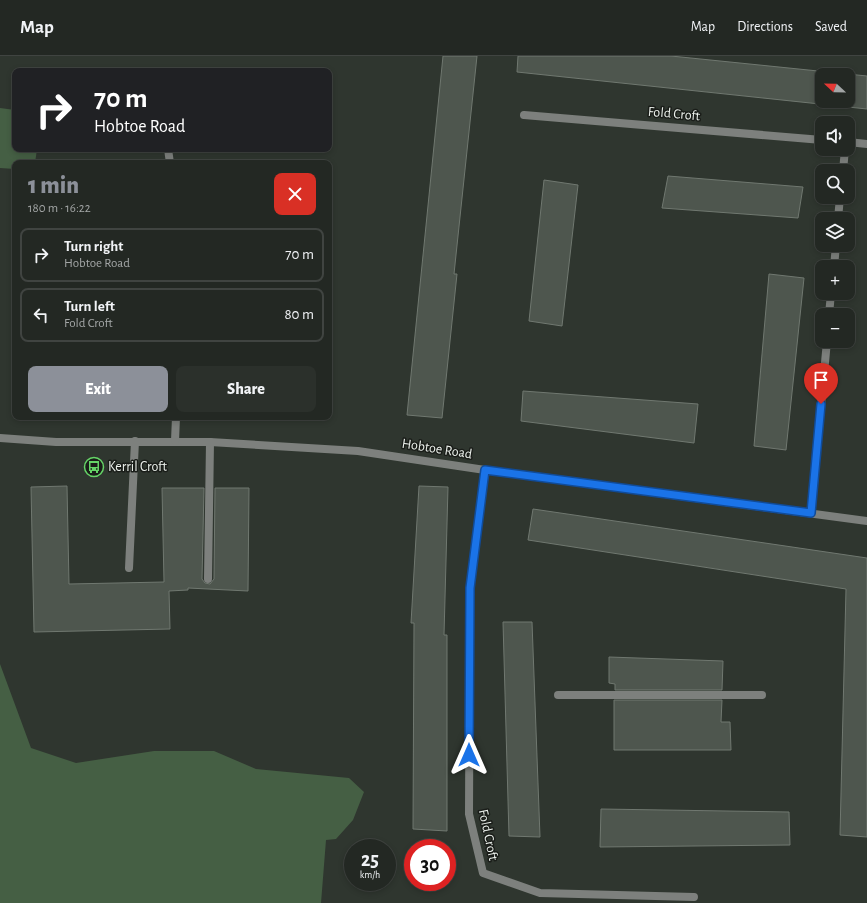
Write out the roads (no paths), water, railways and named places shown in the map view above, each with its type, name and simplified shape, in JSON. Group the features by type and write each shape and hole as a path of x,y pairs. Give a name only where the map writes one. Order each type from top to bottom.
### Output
{"street":[{"name":"Fold Croft","path":"524,115 815,139"},
{"path":"855,143 867,144"},
{"path":"811,513 826,348"},
{"path":"175,441 176,420"},
{"name":"Hobtoe Road","path":"0,438 56,442 210,442 358,451 485,470 867,521"},
{"path":"129,568 135,441"},
{"path":"208,580 210,442"},
{"name":"Fold Croft","path":"485,470 470,596 469,814 483,873 540,893 694,898"},
{"path":"558,695 762,695"}],"place":[{"name":"Kerril Croft","path":"94,467"}]}
